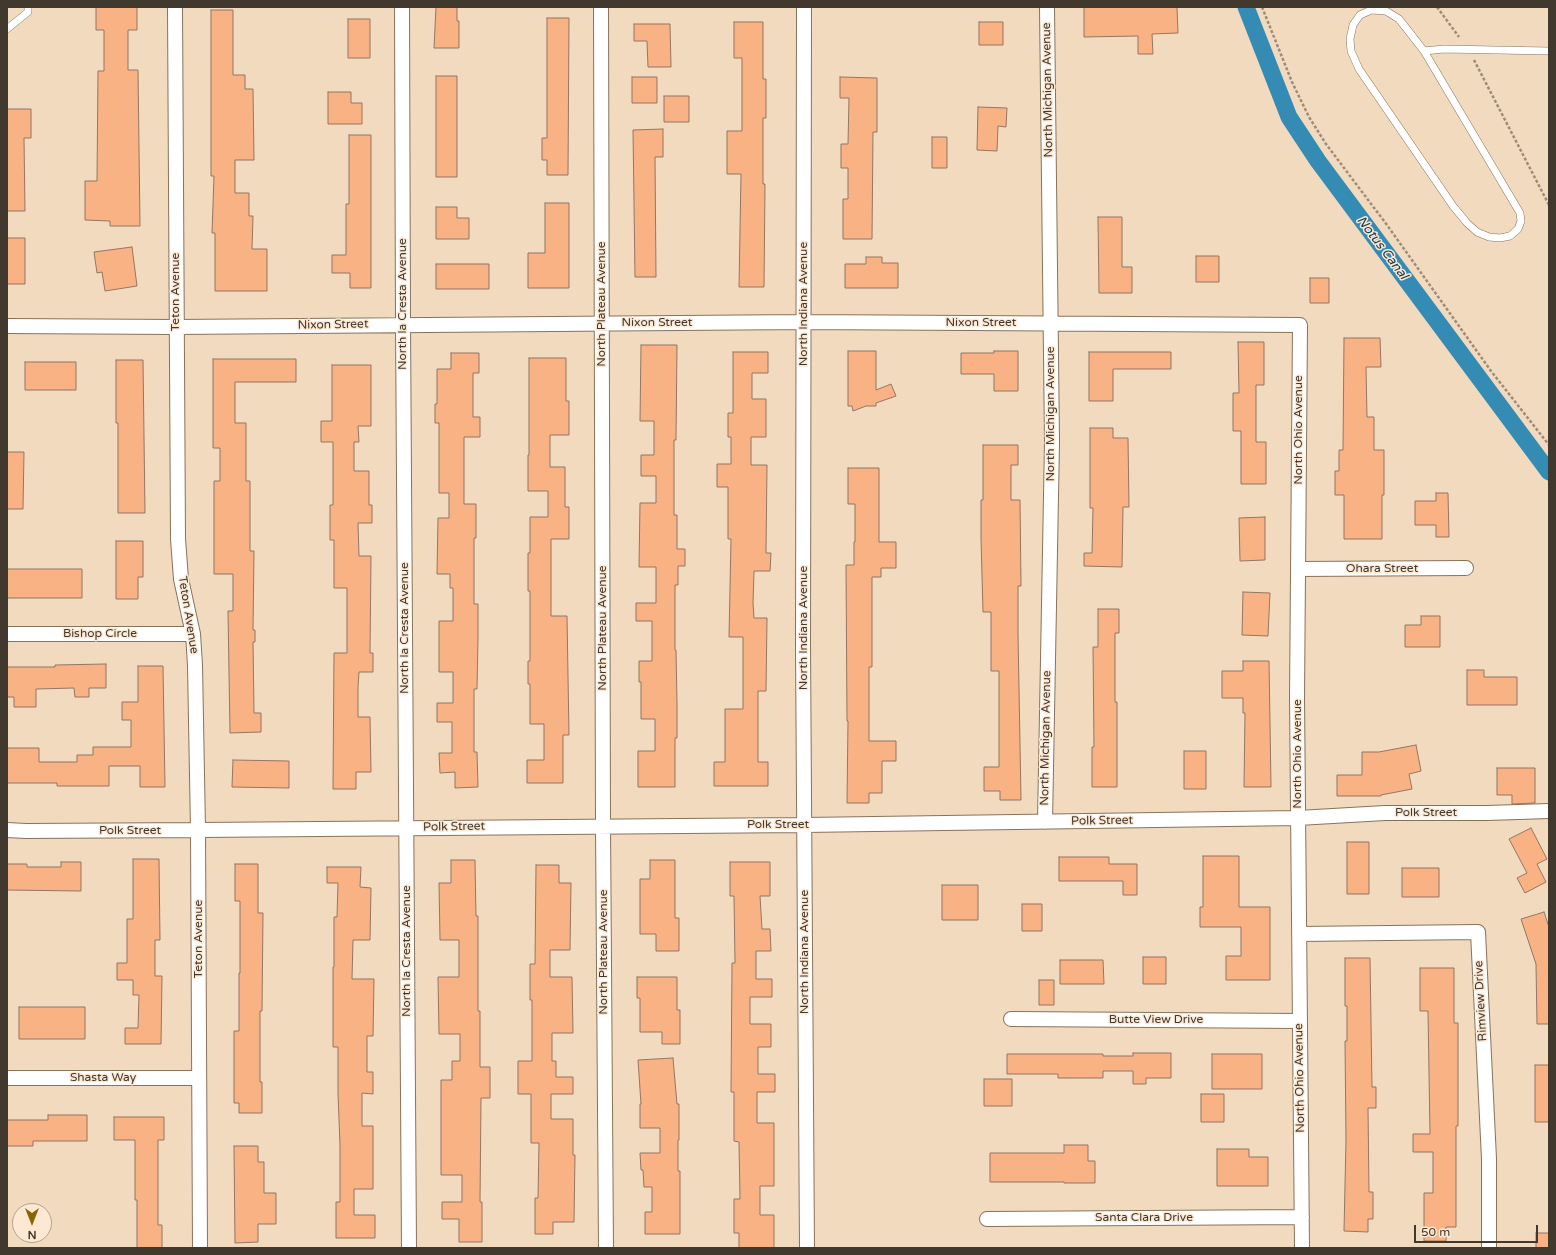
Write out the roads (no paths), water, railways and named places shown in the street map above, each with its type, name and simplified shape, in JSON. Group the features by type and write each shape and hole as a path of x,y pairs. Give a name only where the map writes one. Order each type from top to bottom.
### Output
{"street":[{"name":"Teton Avenue","path":"175,7 178,539 181,579 193,634 195,665 198,830 200,1248"},
{"name":"North la Cresta Avenue","path":"402,7 409,1248"},
{"name":"North Plateau Avenue","path":"601,7 603,323 603,825 606,1248"},
{"name":"North Indiana Avenue","path":"804,7 804,824 807,1248"},
{"name":"North Michigan Avenue","path":"1045,822 1052,442 1047,7"},
{"name":"Nixon Street","path":"7,326 176,327 804,322 1236,324"},
{"name":"North Ohio Avenue","path":"1236,324 1300,325 1298,818 1302,1248"},
{"name":"Ohara Street","path":"1298,569 1466,568"},
{"name":"Bishop Circle","path":"7,634 193,634"},
{"name":"Polk Street","path":"7,830 198,830 1045,822 1298,818 1385,813 1487,814 1549,811"},
{"name":"Rimview Drive","path":"1299,934 1478,932 1489,1159 1489,1248"},
{"name":"Butte View Drive","path":"1011,1019 1300,1021"},
{"name":"Shasta Way","path":"7,1078 199,1078"},
{"name":"Santa Clara Drive","path":"987,1219 1302,1217"}],"lane":[{"path":"7,29 28,12 28,7"},
{"path":"1371,10 1386,11 1399,18 1424,51 1520,213 1521,221 1518,229 1510,236 1500,238 1489,237 1477,232 1467,223 1453,206 1358,69 1351,51 1350,39 1353,25 1360,15 1366,12 1371,10"},
{"path":"1424,51 1444,49 1549,51"}],"waterway":[{"name":"Notus Canal","path":"1246,7 1289,117 1318,161 1549,472"}]}
